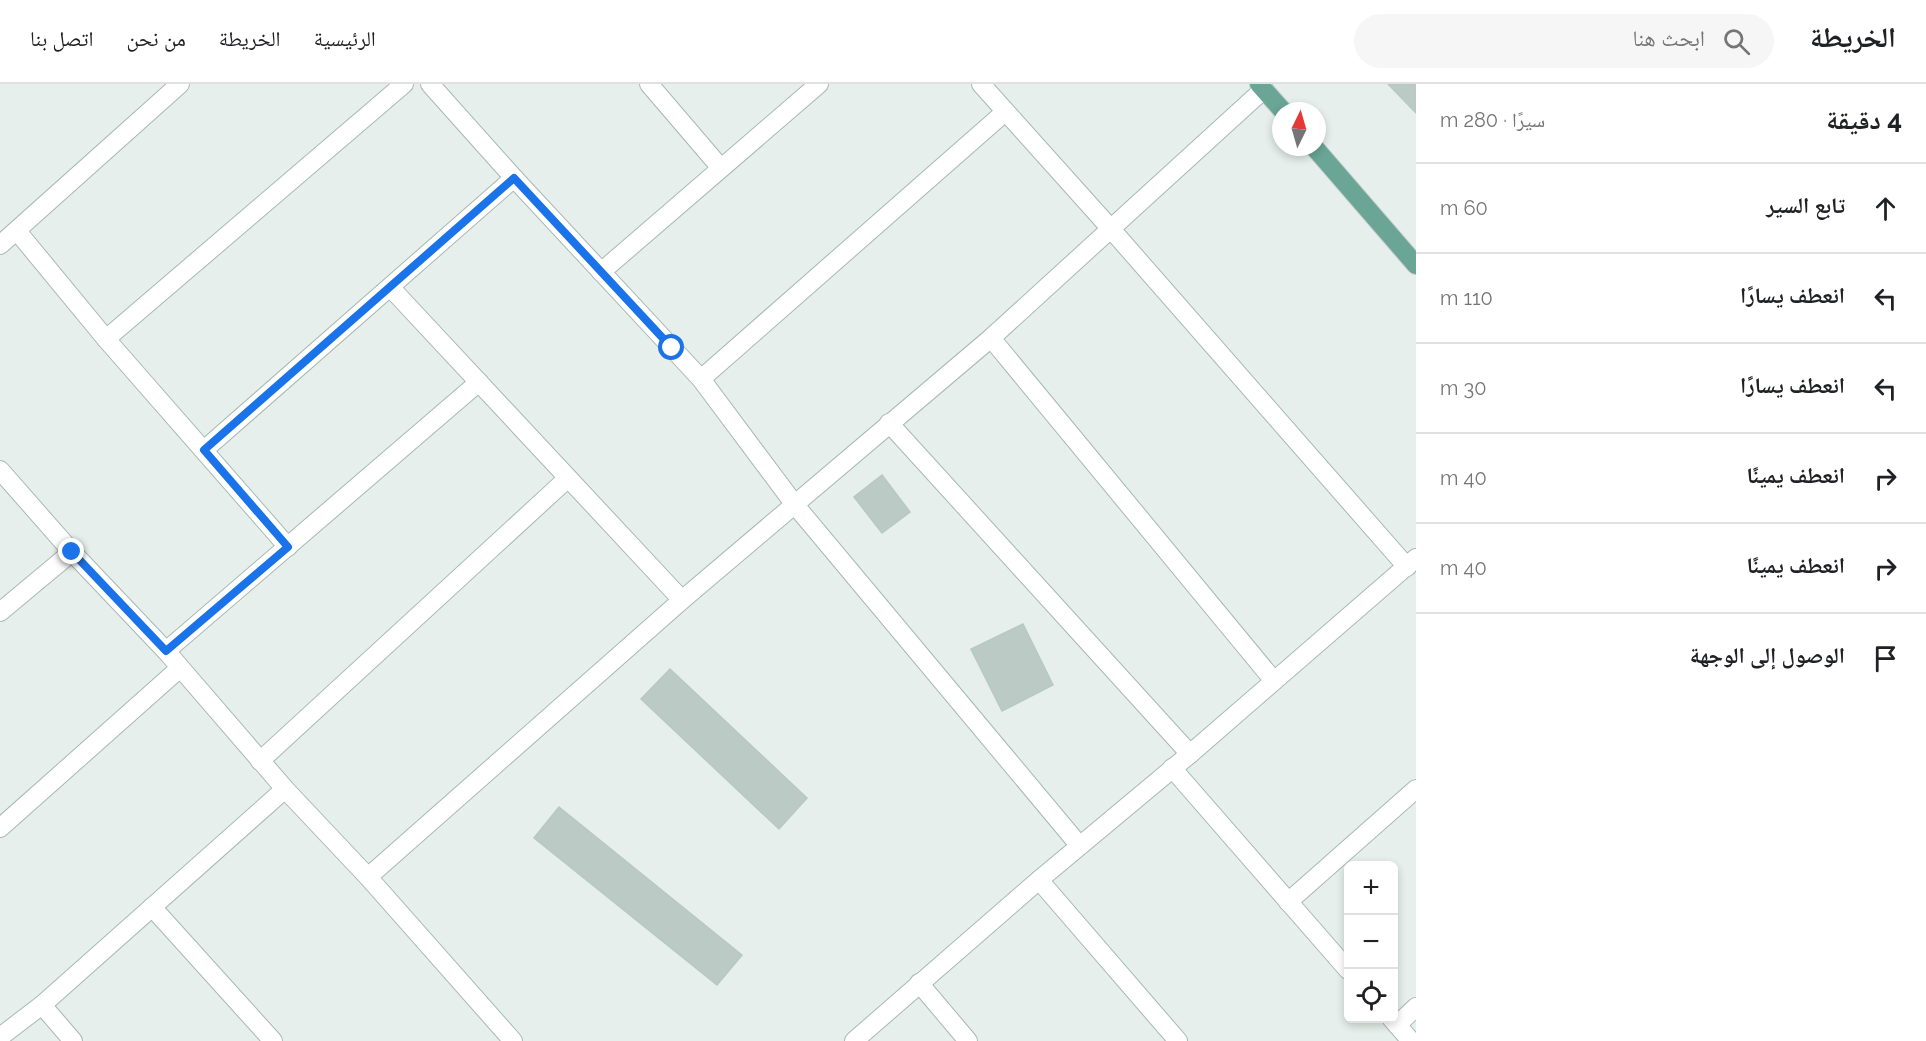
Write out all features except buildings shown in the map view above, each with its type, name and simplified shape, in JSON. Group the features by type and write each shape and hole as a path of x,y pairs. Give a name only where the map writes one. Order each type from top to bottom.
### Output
{"main road":[{"path":"1262,87 1275,102"},
{"path":"1322,156 1416,265"}],"street":[{"path":"0,245 180,84"},
{"path":"106,339 404,84"},
{"path":"430,84 701,379 795,505 1079,845"},
{"path":"649,84 720,167"},
{"path":"601,272 819,84"},
{"path":"854,1041 1079,845 1190,754 1412,562 981,84"},
{"path":"369,877 682,600 991,338 1262,87"},
{"path":"701,379 1005,112"},
{"path":"204,450 514,178"},
{"path":"16,231 106,339 288,547"},
{"path":"390,286 682,600"},
{"path":"991,338 1274,681"},
{"path":"166,651 479,382"},
{"path":"889,423 1190,754"},
{"path":"0,470 72,552 166,651 260,761 369,877 513,1041"},
{"path":"260,761 568,478"},
{"path":"0,612 72,552"},
{"path":"0,828 180,668"},
{"path":"1172,768 1347,969"},
{"path":"0,1037 42,1005 285,789"},
{"path":"1288,902 1416,789"},
{"path":"1039,880 1178,1041"},
{"path":"152,907 273,1041"},
{"path":"920,983 968,1041"},
{"path":"42,1005 73,1041"},
{"path":"1398,1019 1416,1007"},
{"path":"1395,1023 1411,1041"}],"route":[{"path":"72,552 166,651 288,547 204,450 514,178 672,348"}]}
